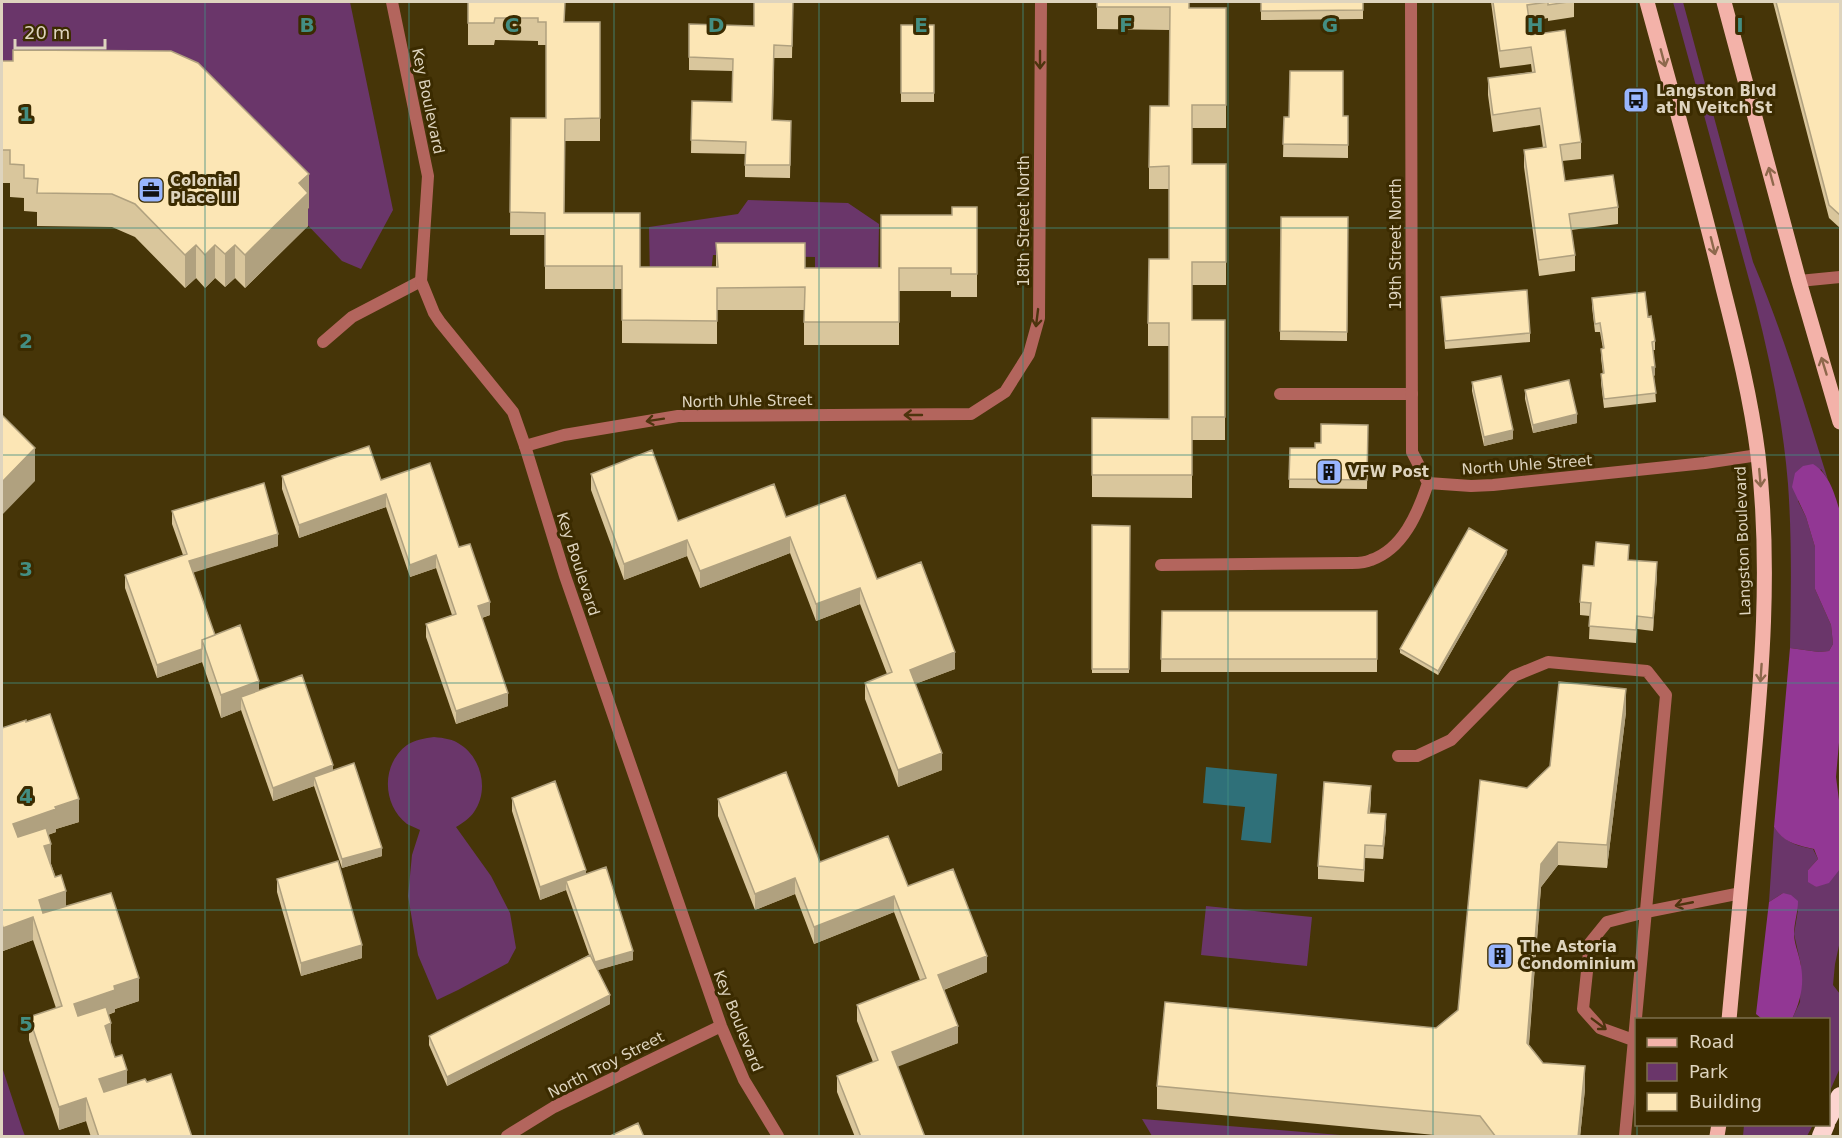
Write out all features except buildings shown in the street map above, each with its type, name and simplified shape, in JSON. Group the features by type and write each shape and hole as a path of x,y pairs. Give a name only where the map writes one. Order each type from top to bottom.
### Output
{"highway":[{"path":"1830,1115 1840,1096"}],"main road":[{"name":"Langston Boulevard","path":"1647,2 1737,341 1758,455 1765,556 1762,657 1729,1018"},
{"path":"1725,2 1799,281 1840,422"}],"street":[{"name":"Key Boulevard","path":"392,2 428,176 421,281 440,322 513,412 565,576 721,1026 744,1080 778,1137"},
{"name":"18th Street North","path":"971,414 1005,392 1029,354 1039,318 1041,2"},
{"name":"19th Street North","path":"1411,2 1412,452 1428,483"},
{"path":"1799,281 1840,277"},
{"path":"323,342 352,317 421,281"},
{"path":"1280,394 1412,394"},
{"name":"North Uhle Street","path":"525,446 564,435 678,416 971,414"},
{"name":"North Uhle Street","path":"1428,483 1493,485 1704,464 1758,455"},
{"path":"1161,565 1330,564 1370,561 1385,553 1407,531 1419,509 1428,483"},
{"path":"1398,756 1417,756 1451,740 1514,676 1548,662 1647,671 1666,695 1637,1018"},
{"path":"1625,1137 1635,1041 1600,1028 1583,1009 1590,943 1606,922 1741,893"},
{"name":"North Troy Street","path":"507,1137 554,1107 721,1026"}],"green space":[{"path":"2,2 350,2 393,210 361,269 342,261 299,216 309,208 2,94"},
{"path":"1673,2 1683,2 1753,262 1784,342 1828,480 1821,469 1798,501 1806,517 1815,547 1815,589 1831,625 1833,644 1829,651 1790,648 1789,505 1786,461 1776,394 1756,305"},
{"path":"748,200 848,203 879,224 878,282 815,283 815,257 713,255 710,282 650,281 649,227 738,214"},
{"path":"434,737 452,740 461,745 474,758 478,767 482,785 479,804 464,822 456,827 491,876 510,913 516,948 508,963 437,1000 418,955 408,896 412,855 420,830 407,824 399,816 389,796 388,784 389,773 399,753 413,742"},
{"path":"1774,827 1791,843 1813,849 1818,859 1808,870 1808,881 1816,887 1840,869 1840,941 1833,985 1840,994 1840,1068 1830,1091 1830,1018 1792,1018 1800,1002 1801,965 1794,934 1798,910 1783,893 1769,902"},
{"path":"1206,906 1312,917 1307,966 1201,955"},
{"path":"2,1067 22,1128 25,1136 2,1136"},
{"path":"1142,1119 1352,1136 1152,1136"},
{"path":"1744,1126 1812,1126 1807,1136 1743,1136"}],"shaded area":[{"path":"1813,464 1824,473 1840,511 1840,731 1836,777 1840,808 1840,869 1829,883 1816,887 1808,882 1808,870 1818,859 1814,849 1786,840 1774,827 1790,648 1819,652 1829,651 1833,644 1831,625 1815,589 1815,547 1806,517 1792,487 1795,473 1803,466"},
{"path":"1783,893 1791,895 1798,901 1794,934 1802,977 1798,1005 1792,1018 1761,1018 1756,1014 1769,902"}],"water":[{"path":"1206,767 1277,774 1271,843 1241,840 1245,807 1203,803"}],"place":[{"name":"Langston Blvd at N Veitch St","path":"1636,100"},
{"name":"Colonial Place III","path":"151,190"},
{"name":"VFW Post","path":"1329,472"},
{"name":"The Astoria Condominium","path":"1500,956"}]}
